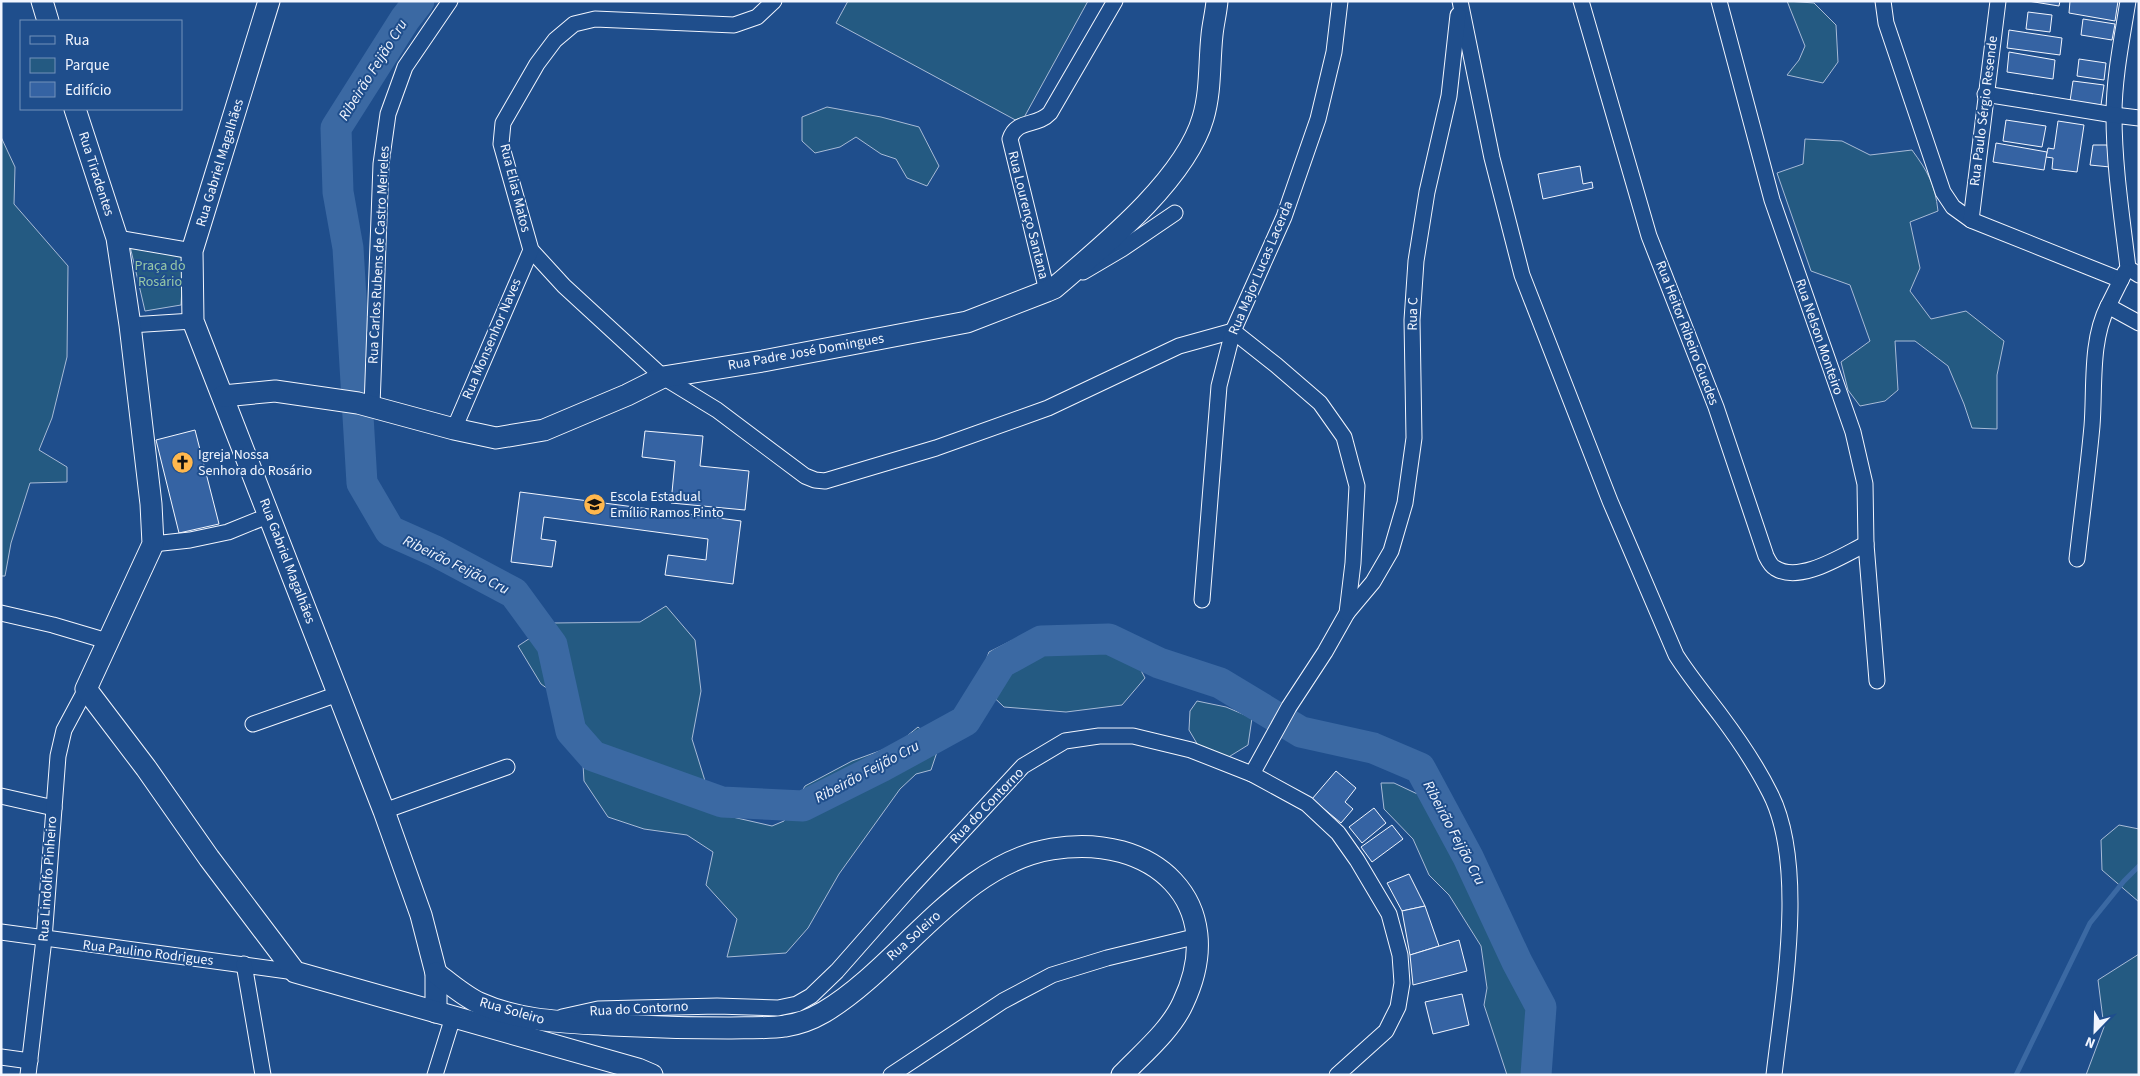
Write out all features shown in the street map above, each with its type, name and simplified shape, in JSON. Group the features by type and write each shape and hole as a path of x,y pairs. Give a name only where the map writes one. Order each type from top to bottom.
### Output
{"street":[{"path":"42,1 48,20"},
{"name":"Rua Gabriel Magalhães","path":"269,1 192,251 193,321 384,811 421,915 445,1015"},
{"name":"Rua Carlos Rubens de Castro Meireles","path":"365,404 381,164 388,114 405,67 450,1"},
{"name":"Rua Elias Matos","path":"774,1 758,17 734,25 595,18 574,24 555,40 537,64 503,123 501,144 531,250 564,286 663,376 717,410 805,476 825,481 936,448 1048,408 1179,346 1233,331"},
{"name":"Rua Lourenço Santana","path":"1050,289 1010,139 1015,129 1026,124 1041,121 1050,113 1115,1"},
{"name":"Rua Padre José Domingues","path":"223,396 275,391 327,398 365,404 454,429 496,438 544,430 627,395 663,376 763,361 967,322 1050,289 1106,243 1147,203 1187,154 1203,119 1210,80 1212,36 1217,1"},
{"name":"Rua Major Lucas Lacerda","path":"1202,600 1219,386 1233,331 1284,217 1318,119 1334,52 1340,1"},
{"path":"1460,1 1492,158 1522,275 1610,501 1676,655 1690,678 1722,717 1750,758 1771,794 1780,817 1789,873 1788,952 1774,1075"},
{"name":"Rua C","path":"1347,613 1372,582 1391,551 1406,496 1414,438 1412,320 1416,261 1427,192 1449,96 1460,1"},
{"name":"Rua Heitor Ribeiro Guedes","path":"1581,1 1649,236 1716,407 1766,556 1774,568 1785,572 1797,573 1809,571 1866,544"},
{"name":"Rua Nelson Monteiro","path":"1719,1 1772,200 1853,432 1864,484 1866,544 1877,681"},
{"path":"1883,1 1889,31 1943,192 1953,207 1971,220 2129,274"},
{"name":"Rua Paulo Sérgio Resende","path":"1971,220 1985,94 1998,1"},
{"path":"2077,559 2092,426 2097,350 2102,318 2129,274 2116,156 2114,115 2128,1"},
{"path":"1985,94 2139,118"},
{"name":"Rua Tiradentes","path":"75,110 117,238 130,325 151,504 152,544"},
{"path":"1050,289 1122,249 1175,213"},
{"path":"117,238 192,251"},
{"name":"Rua Monsenhor Naves","path":"454,429 531,250"},
{"path":"2108,306 2139,323"},
{"path":"130,325 193,321"},
{"path":"1233,331 1320,403 1344,437 1357,486 1353,562 1347,613 1325,652 1289,707 1252,774"},
{"path":"270,515 228,532 190,540 152,544 86,689 146,768 208,858 295,972 638,1069 652,1075"},
{"path":"1,613 54,625 107,641"},
{"name":"Rua Lindolfo Pinheiro","path":"29,1068 44,939 58,756 64,730 86,689"},
{"path":"253,724 338,694"},
{"name":"Rua do Contorno","path":"541,1021 598,1009 718,1006 778,1008 797,1004 811,996 837,971 911,887 1023,766 1065,742 1099,736 1133,736 1191,750 1252,774 1307,804 1338,833 1357,860 1388,914 1400,955 1402,983 1398,1008 1386,1031 1337,1075"},
{"path":"384,811 507,767"},
{"path":"1,796 54,808"},
{"name":"Rua Soleiro","path":"436,974 478,1003 541,1021 689,1028 783,1027 804,1022 826,1011 862,983 967,888 1024,857 1050,849 1085,845 1118,849 1152,864 1177,884 1194,912 1198,936 1194,978 1182,1006 1158,1039 1122,1075"},
{"name":"Rua Paulino Rodrigues","path":"1,932 203,961 244,964 295,972"},
{"path":"891,1075 1003,1001 1052,975 1107,958 1198,936"},
{"path":"244,964 263,1075"},
{"path":"435,1075 445,1015"},
{"path":"1,1057 29,1068"}],"green space":[{"path":"848,1 1088,1 1021,123 836,23"},
{"path":"1787,1 1814,3 1836,25 1838,62 1823,83 1787,75 1799,60 1805,46"},
{"path":"827,107 881,117 919,127 939,166 927,186 907,178 896,159 881,154 856,137 840,147 815,153 802,141 802,117"},
{"path":"1,137 15,167 14,204 68,266 67,357 52,418 39,450 67,467 67,482 30,483 11,543 5,576 1,576"},
{"path":"1805,139 1842,141 1870,155 1912,150 1922,165 1933,186 1938,211 1910,222 1920,268 1910,291 1931,319 1966,311 2004,341 1997,375 1997,429 1972,428 1948,366 1915,341 1895,341 1898,390 1885,401 1860,406 1848,390 1841,362 1870,341 1850,285 1811,271 1777,173 1803,164"},
{"name":"Praça do Rosário","path":"130,246 184,254 181,305 145,311"},
{"path":"666,606 695,640 701,691 692,739 715,813 772,826 784,821 805,786 852,761 896,745 918,727 939,746 931,770 916,774 900,789 839,874 808,928 786,953 727,957 737,919 706,885 713,852 687,835 644,829 608,817 584,781 580,712 541,684 518,646 553,623 640,622"},
{"path":"1011,641 1051,649 1086,650 1113,654 1136,661 1145,678 1122,705 1066,712 1004,707 978,682 989,652"},
{"path":"1197,701 1226,707 1252,718 1248,745 1227,758 1199,747 1189,730 1190,711"},
{"path":"1381,783 1394,783 1426,798 1451,841 1530,1007 1534,1030 1526,1075 1507,1075 1484,1005 1487,988 1481,946 1449,895 1429,875 1413,839 1384,809"},
{"path":"2119,825 2139,829 2139,902 2102,870 2101,840"},
{"path":"2139,954 2139,1075 2086,1075 2104,1027 2098,980"}],"building":[{"path":"2028,1 2060,1 2059,6"},
{"path":"2070,1 2118,1 2115,21 2069,13"},
{"path":"2028,12 2052,15 2050,32 2026,29"},
{"path":"2083,19 2115,24 2112,40 2081,35"},
{"path":"2009,30 2062,38 2060,55 2007,48"},
{"path":"2009,52 2055,60 2053,79 2007,72"},
{"path":"2079,59 2106,63 2104,80 2077,76"},
{"path":"2073,81 2104,85 2101,105 2070,101"},
{"path":"2006,120 2046,126 2042,147 2003,141"},
{"path":"2058,121 2084,125 2077,172 2052,169 2053,158 2046,157 2048,148 2054,149"},
{"path":"1996,143 2047,152 2044,170 1993,162"},
{"path":"2093,145 2107,145 2110,167 2090,165"},
{"path":"1580,166 1583,184 1592,182 1593,188 1543,199 1538,174"},
{"name":"Igreja Nossa Senhora do Rosário","path":"195,430 219,524 179,533 156,440"},
{"path":"645,431 703,436 700,466 749,471 745,510 671,503 675,461 642,457"},
{"path":"520,492 741,521 733,584 665,575 668,555 706,560 708,539 544,517 541,539 556,541 552,567 511,562"},
{"path":"1336,771 1356,788 1345,802 1353,809 1341,823 1312,799"},
{"path":"1374,808 1386,823 1362,843 1349,827"},
{"path":"1392,825 1403,839 1372,862 1361,847"},
{"path":"1409,874 1425,906 1402,911 1387,883"},
{"path":"1425,906 1439,946 1410,955 1402,911"},
{"path":"1459,940 1467,971 1413,985 1410,955"},
{"path":"1462,994 1469,1025 1433,1034 1425,1002"}],"waterway":[{"name":"Ribeirão Feijão Cru","path":"419,1 405,19 336,128 338,192 348,248 362,483 390,531 435,551 514,593 552,645 571,731 593,756 722,802 803,806 881,767 965,721 1001,663 1041,641 1109,639 1159,663 1220,683 1301,732 1373,748 1420,768 1468,857 1517,962 1541,1007 1536,1075"},
{"path":"2016,1075 2090,923 2124,881 2139,866"}],"place":[{"name":"Igreja Nossa Senhora do Rosário","path":"182,463"},
{"name":"Escola Estadual Emílio Ramos Pinto","path":"594,505"}]}
